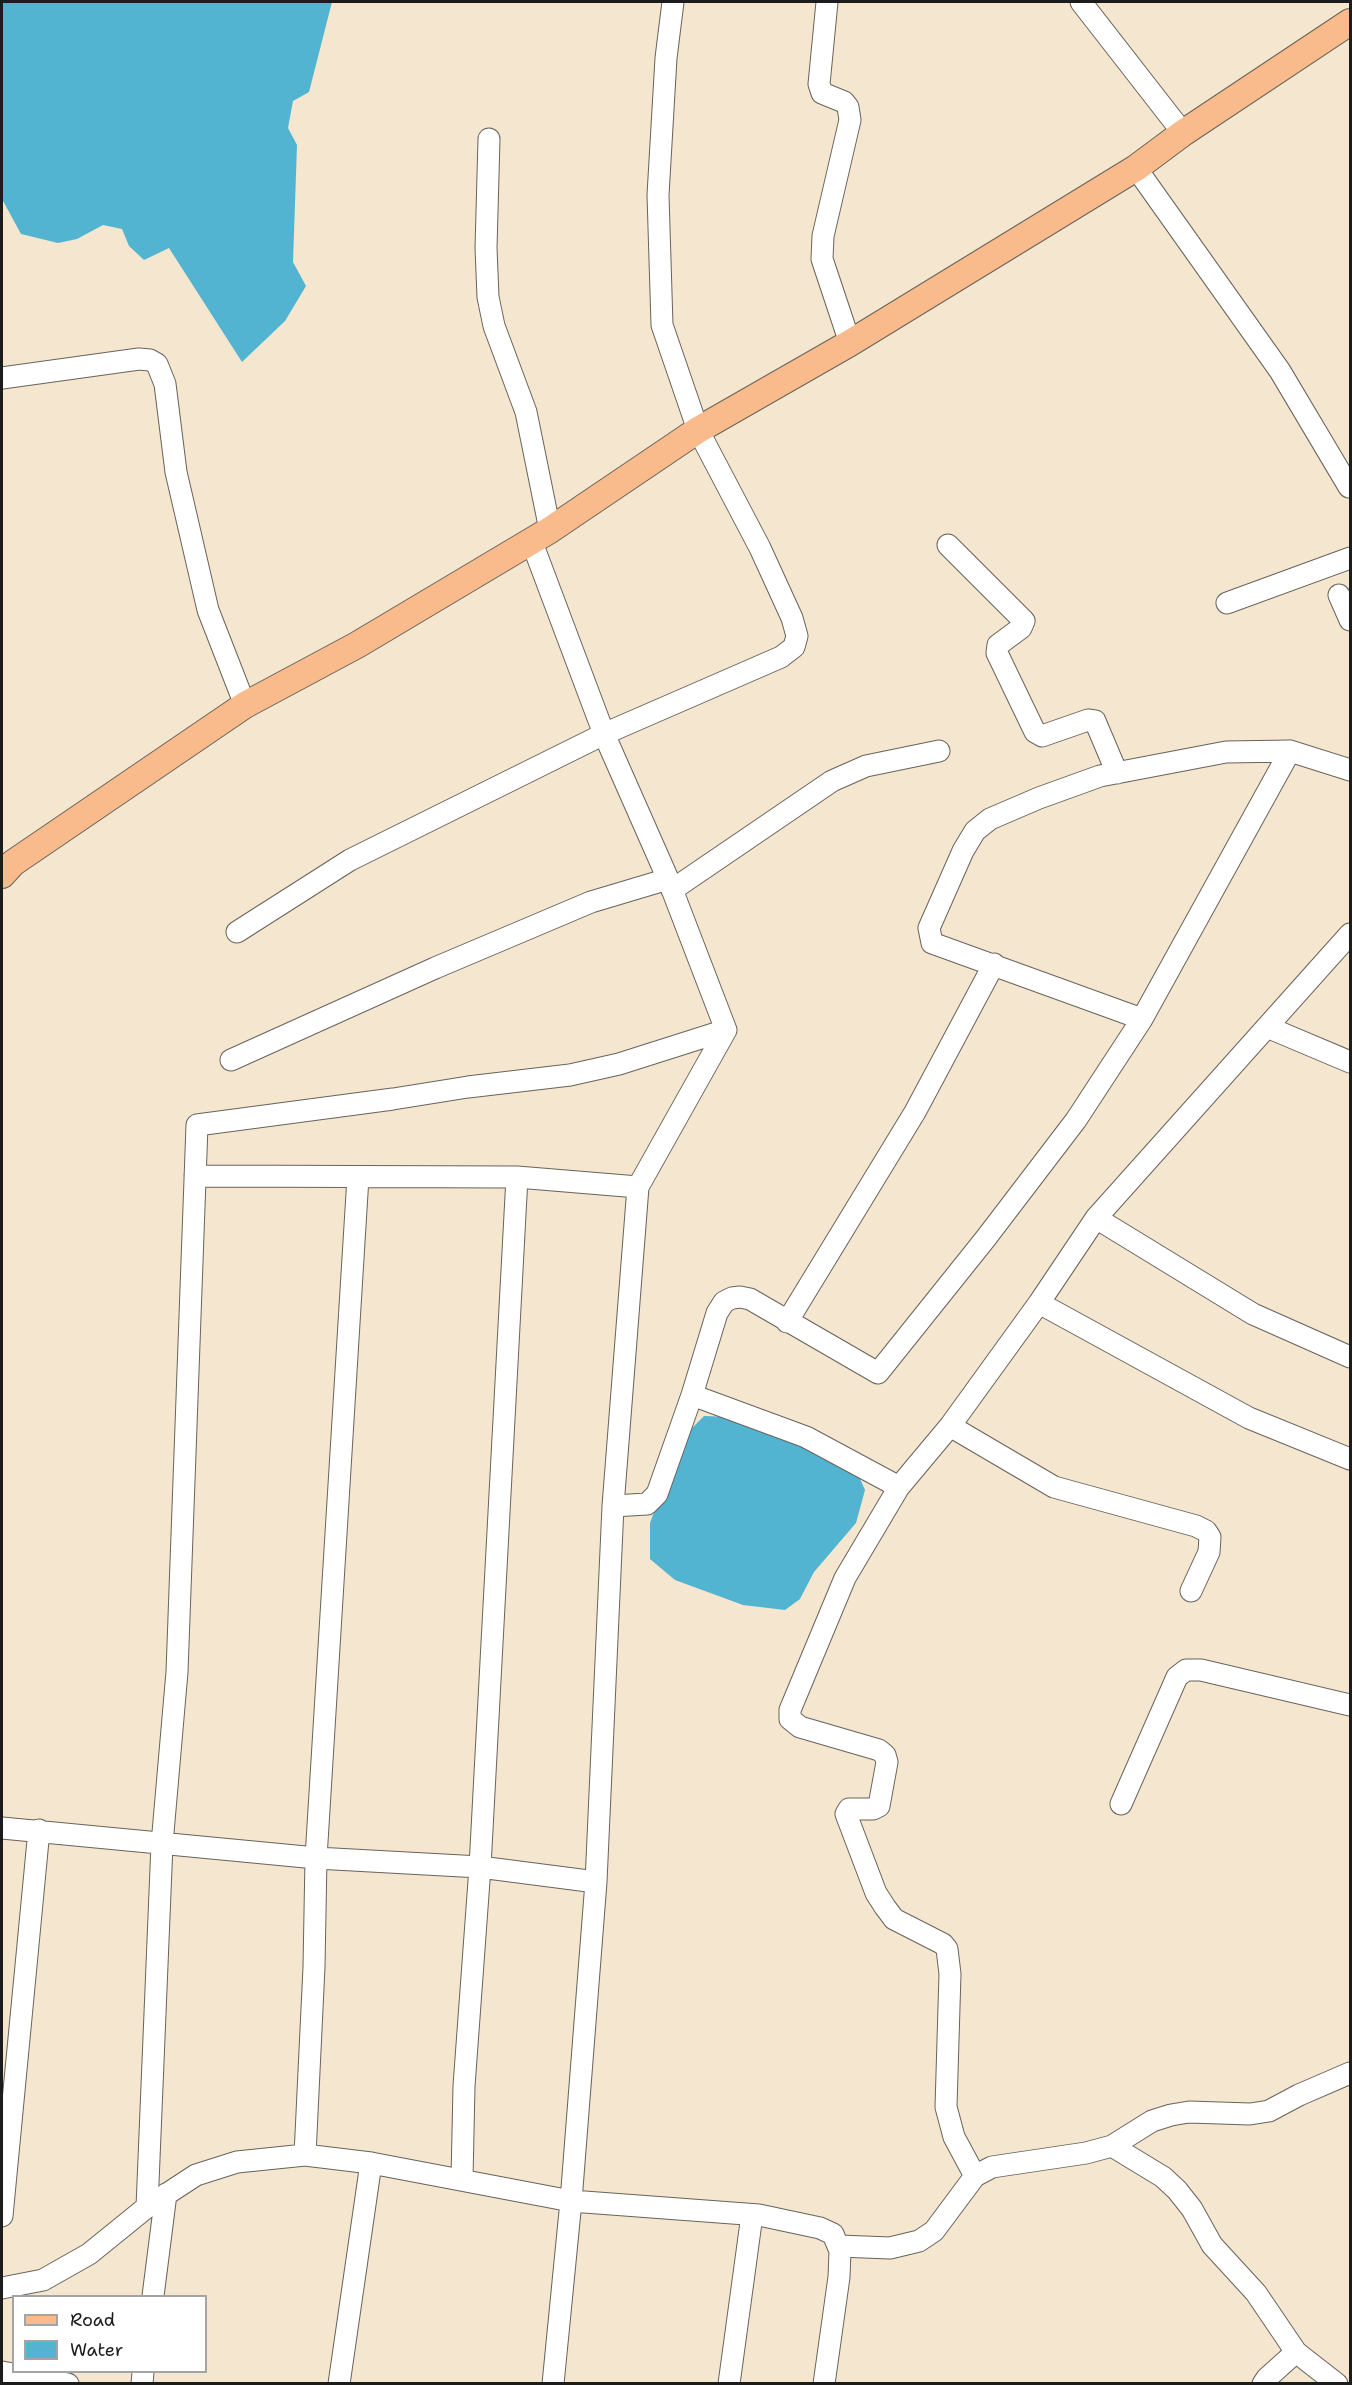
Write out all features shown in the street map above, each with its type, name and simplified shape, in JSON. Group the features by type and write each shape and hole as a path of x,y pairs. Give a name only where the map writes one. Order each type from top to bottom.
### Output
{"main road":[{"path":"2,875 13,864 245,705 357,645 540,535 698,430 850,343 1137,168 1183,133 1350,22"}],"street":[{"path":"237,932 350,860 604,734 781,657 794,647 797,636 792,618 760,548 698,430 662,326 658,195 666,58 674,2"},
{"path":"827,2 819,84 822,93 844,102 848,107 850,120 823,236 822,259 850,343"},
{"path":"1082,2 1183,133"},
{"path":"489,139 486,248 488,297 494,326 526,412 540,535 604,734 670,884 726,1030"},
{"path":"1137,168 1280,371 1349,487"},
{"path":"2,378 139,359 150,360 157,364 165,384 176,472 208,610 245,705"},
{"path":"948,545 1024,621 1021,628 998,645 997,654 1035,732 1042,736 1088,720 1095,721 1117,773"},
{"path":"1227,603 1350,558"},
{"path":"1339,596 1350,620"},
{"path":"231,1060 435,968 591,902 670,884 841,776 866,766 939,751"},
{"path":"613,1506 646,1504 657,1494 692,1395 717,1312 724,1302 740,1297 750,1299 878,1372 986,1239 1076,1120 1142,1019 1290,751"},
{"path":"1142,1019 994,964 937,946 930,939 929,928 963,851 975,831 990,819 1100,776 1226,752 1290,751 1350,770"},
{"path":"975,2176 954,2137 946,2107 950,1974 947,1949 934,1939 894,1919 885,1907 876,1893 846,1814 849,1809 873,1809 879,1806 887,1762 885,1755 879,1750 800,1727 792,1722 789,1715 845,1578 899,1487 950,1426 1039,1303 1096,1218 1350,934"},
{"path":"788,1322 915,1112 994,964"},
{"path":"1268,1027 1350,1062"},
{"path":"147,2207 162,1844 177,1672 197,1125 570,1075 619,1064 726,1030"},
{"path":"553,2384 571,2201 596,1882 613,1506 638,1187 726,1030"},
{"path":"195,1176 517,1177 638,1187"},
{"path":"305,2155 314,1967 316,1858 358,1177"},
{"path":"462,2179 464,2086 480,1867 517,1177"},
{"path":"1096,1218 1253,1314 1350,1357"},
{"path":"1039,1303 1250,1418 1350,1459"},
{"path":"692,1395 806,1437 899,1487"},
{"path":"950,1426 1054,1487 1196,1526 1206,1531 1210,1537 1209,1552 1191,1591"},
{"path":"1121,1804 1177,1677 1186,1670 1201,1670 1350,1704"},
{"path":"2,1828 316,1858 480,1867 596,1882"},
{"path":"2,2216 39,1830"},
{"path":"839,2246 890,2248 919,2241 934,2231 975,2176 992,2167 1086,2153 1112,2146 1152,2121 1171,2115 1190,2112 1250,2114 1269,2111 1350,2073"},
{"path":"1112,2146 1163,2177 1177,2190 1192,2209 1212,2246 1256,2293 1296,2352 1337,2384"},
{"path":"2,2288 43,2280 89,2254 147,2207 196,2175 237,2162 305,2155 371,2163 571,2201 752,2215 820,2228 833,2234 839,2246 839,2277 824,2384"},
{"path":"339,2384 371,2163"},
{"path":"153,2295 166,2194"},
{"path":"729,2384 752,2215"},
{"path":"1263,2384 1296,2352"},
{"path":"2,2372 68,2384"}],"water":[{"path":"2,2 332,2 309,92 293,101 288,128 297,145 293,262 306,286 285,321 242,362 169,248 144,260 129,246 122,229 103,225 77,239 58,243 21,234 2,199"},
{"path":"704,1416 731,1417 764,1427 857,1472 865,1490 856,1523 814,1572 800,1599 785,1610 743,1605 675,1580 650,1559 650,1523 677,1449 689,1431"}]}
